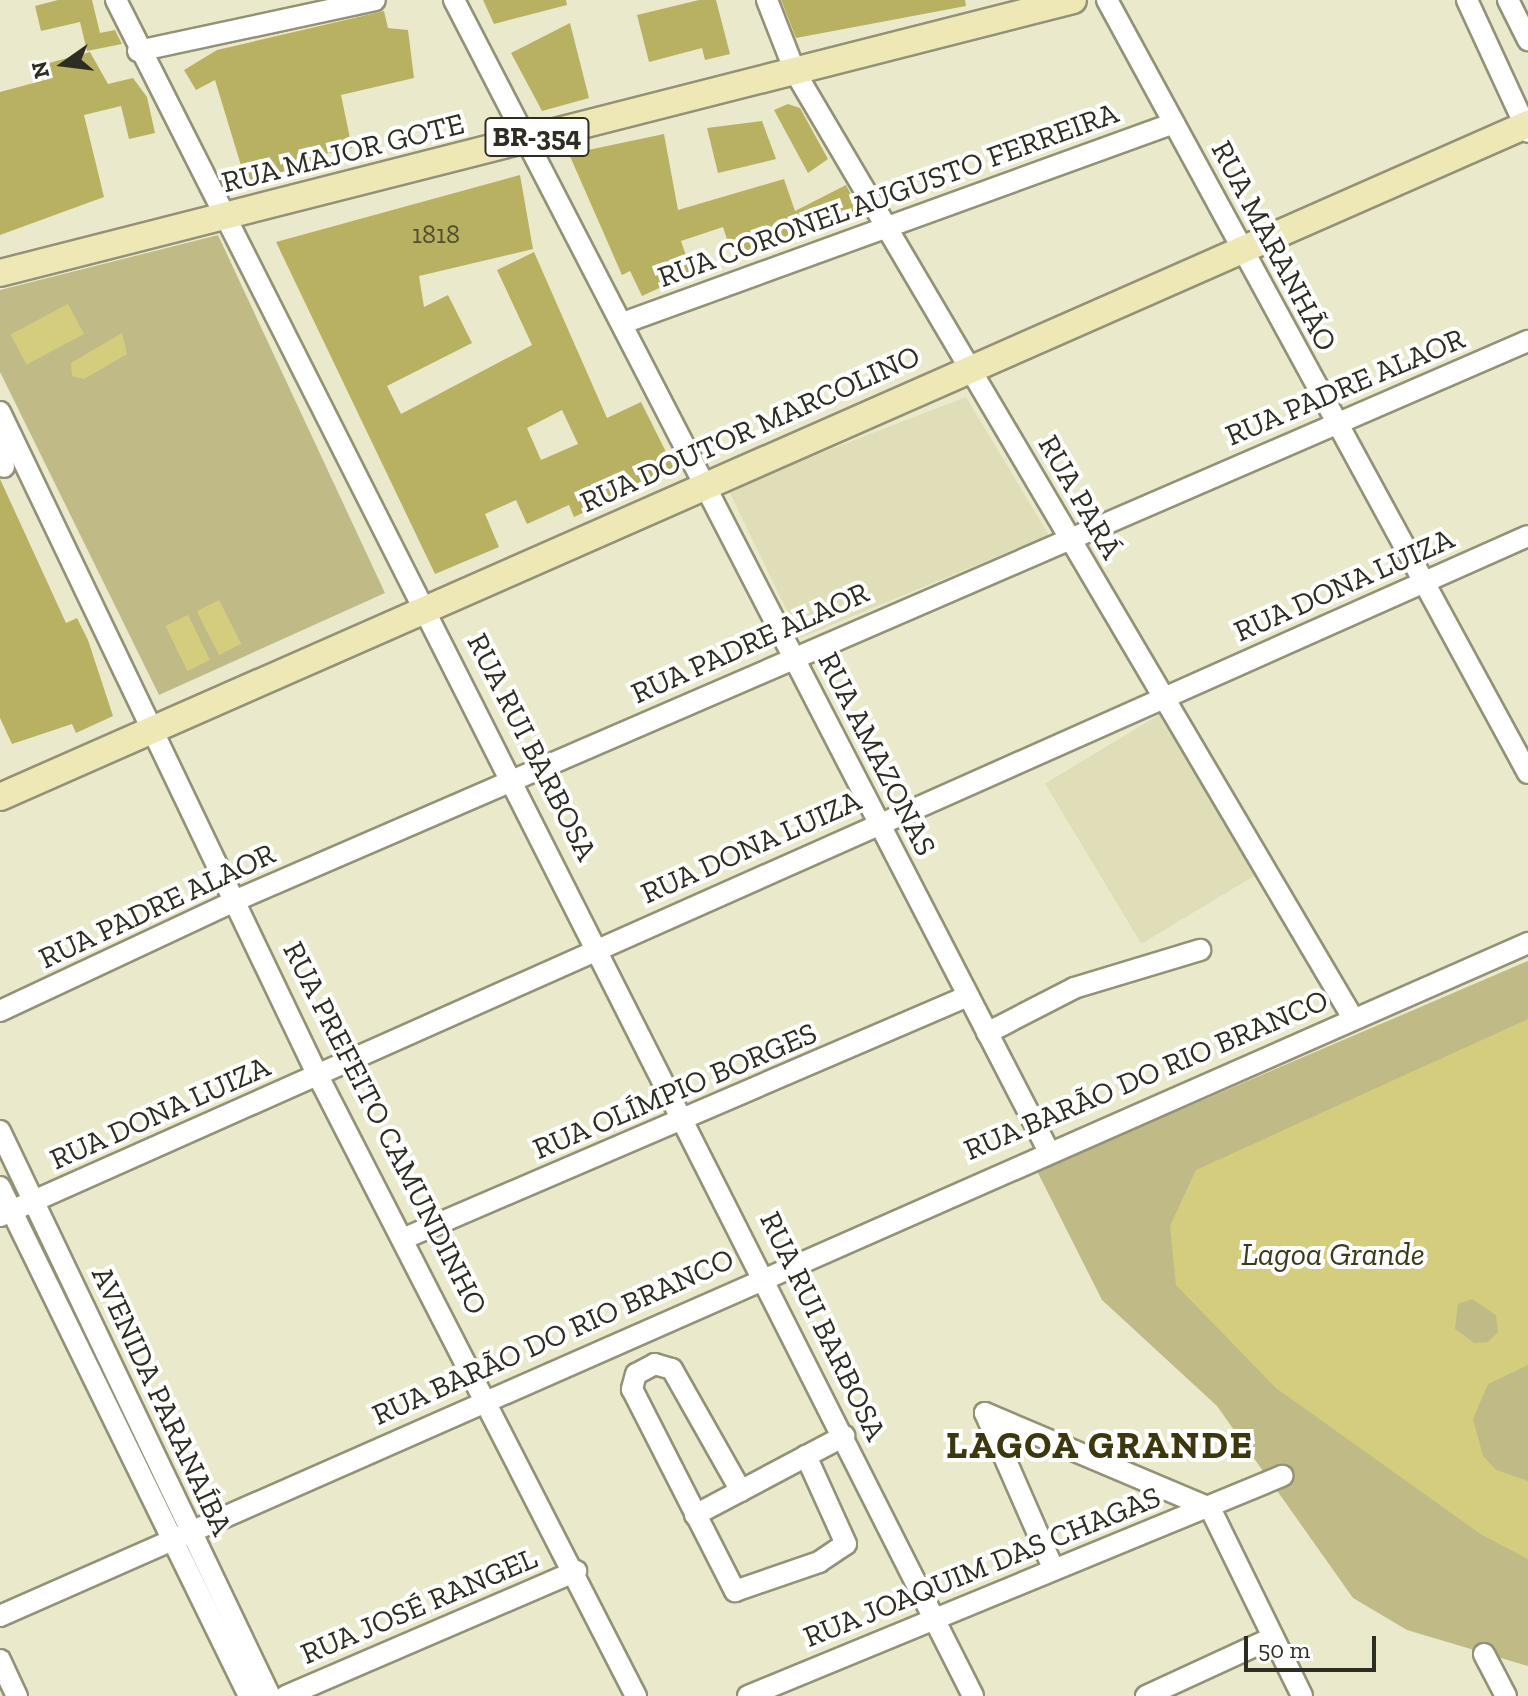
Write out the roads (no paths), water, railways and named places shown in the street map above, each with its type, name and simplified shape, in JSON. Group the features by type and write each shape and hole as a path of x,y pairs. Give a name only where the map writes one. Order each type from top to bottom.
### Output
{"main road":[{"name":"RUA MAJOR GOTE","path":"0,273 1073,0"},
{"name":"RUA DOUTOR MARCOLINO","path":"0,797 151,726 707,484 968,366 1243,252 1527,127"}],"street":[{"name":"RUA RUI BARBOSA","path":"116,0 138,51 428,606 973,1696"},
{"path":"138,51 375,0"},
{"name":"RUA AMAZONAS","path":"454,0 707,484 878,824 1048,1150"},
{"name":"RUA PARÁ","path":"767,0 795,72 1353,1018"},
{"name":"RUA MARANHÃO","path":"1107,0 1421,583 1525,760"},
{"path":"1467,0 1527,127"},
{"path":"1508,0 1528,40"},
{"name":"RUA CORONEL AUGUSTO FERREIRA","path":"623,323 1174,123"},
{"name":"RUA PADRE ALAOR","path":"0,1011 239,899 1069,537 1528,341"},
{"name":"RUA PREFEITO CAMUNDINHO","path":"0,412 151,726 239,899 318,1076 576,1571 636,1696"},
{"path":"0,435 2,468 24,459"},
{"name":"RUA DONA LUIZA","path":"6,1213 1528,536"},
{"name":"RUA BARÃO DO RIO BRANCO","path":"0,1616 181,1538 764,1274 1528,943"},
{"path":"987,1033 1099,978 1200,950"},
{"name":"RUA OLÍMPIO BORGES","path":"405,1238 687,1121 968,996"},
{"name":"AVENIDA PARANAÍBA","path":"0,1131 35,1201 249,1696"},
{"name":"AVENIDA PARANAÍBA","path":"0,1187 6,1213 270,1696"},
{"path":"741,1491 672,1369 655,1364 636,1374 632,1389 695,1515 741,1593 842,1550 845,1535 806,1456"},
{"path":"1053,1568 985,1413 1210,1508 1302,1696"},
{"path":"695,1515 844,1436"},
{"name":"RUA JOAQUIM DAS CHAGAS","path":"748,1696 933,1615 1210,1508 1282,1476"},
{"name":"RUA JOSÉ RANGEL","path":"286,1696 576,1571"},
{"path":"1146,1696 1272,1638"},
{"path":"1484,1654 1506,1696"},
{"path":"0,1660 17,1696"}],"water":[{"path":"68,304 84,334 27,365 11,335"},
{"path":"122,333 127,354 84,379 72,376 71,363"},
{"path":"219,600 241,644 219,655 197,611"},
{"path":"188,615 210,660 187,671 166,626"},
{"name":"Lagoa Grande","path":"1528,1019 1528,1365 1488,1384 1473,1419 1483,1456 1496,1470 1528,1481 1528,1559 1482,1535 1276,1388 1176,1285 1170,1226 1196,1170","holes":["1472,1299 1496,1315 1498,1332 1488,1342 1474,1343 1455,1329 1458,1304"]}],"district":[{"name":"LAGOA GRANDE","path":"1100,1446"}]}
